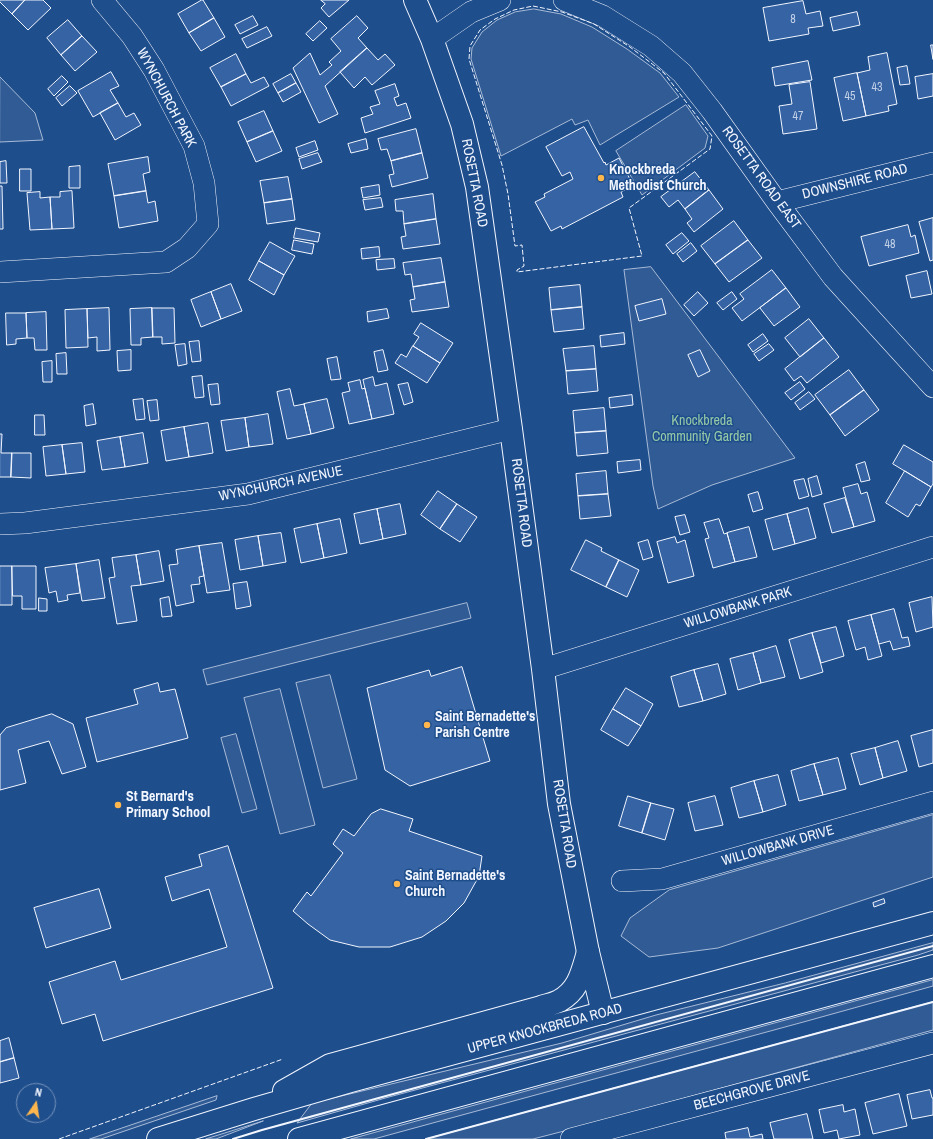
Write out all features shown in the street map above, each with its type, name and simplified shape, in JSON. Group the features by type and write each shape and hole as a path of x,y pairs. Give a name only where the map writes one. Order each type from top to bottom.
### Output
{"main road":[{"name":"ROSETTA ROAD","path":"414,0 432,39 462,124 477,187 543,669 559,804 588,952 603,1013"},
{"name":"UPPER KNOCKBREDA ROAD","path":"158,1139 254,1109 933,923"},
{"path":"254,1109 330,1065 559,1001 571,992 578,982 588,952"},
{"path":"298,1139 933,966"}],"street":[{"name":"WYNCHURCH PARK","path":"0,272 166,262 187,248 208,224 204,183 194,146 154,70 132,36 102,0"},
{"path":"432,39 471,6 500,0"},
{"name":"ROSETTA ROAD EAST","path":"564,0 603,16 651,46 682,73 712,111 777,202 834,277 933,387"},
{"name":"DOWNSHIRE ROAD","path":"777,202 933,163"},
{"name":"WYNCHURCH AVENUE","path":"0,524 25,523 248,494 511,430"},
{"name":"WILLOWBANK PARK","path":"543,669 933,547"},
{"name":"WILLOWBANK DRIVE","path":"622,881 662,880 933,802"},
{"name":"BEECHGROVE DRIVE","path":"571,1139 933,1043"}],"shaded area":[{"path":"534,9 561,14 592,27 627,49 660,73 679,97 600,145 588,120 575,125 572,119 501,156 471,59 472,48 482,32 497,20 515,12"},
{"path":"0,77 35,113 43,140 0,142"},
{"path":"686,105 708,136 705,148 642,195 616,151"},
{"name":"Knockbreda Community Garden","path":"651,267 795,458 712,485 658,509 653,486 624,270"},
{"path":"467,603 471,618 207,685 203,670"},
{"path":"330,675 357,779 323,788 296,683"},
{"path":"280,689 315,825 280,834 244,698"},
{"path":"236,734 257,809 242,813 221,738"},
{"path":"933,815 933,877 718,948 649,957 621,936 630,918 669,890"},
{"path":"933,943 933,950 918,955 297,1123 312,1103 562,1043 656,1015 785,983"},
{"path":"933,980 933,986 807,1021 374,1139 351,1139"},
{"path":"933,1002 933,1030 572,1129 533,1139 426,1139"},
{"path":"217,1096 216,1100 101,1139 90,1139"},
{"path":"263,1121 216,1139 206,1139"}],"building":[{"path":"0,0 25,0 12,14 0,2"},
{"path":"25,0 43,0 51,8 28,30 12,14"},
{"path":"202,0 214,18 189,33 178,14"},
{"path":"321,0 349,0 329,17 321,8 325,4"},
{"path":"803,1 806,14 820,11 823,26 808,28 809,34 769,41 763,8"},
{"path":"857,12 860,25 833,31 830,18"},
{"path":"253,16 258,25 240,34 235,25"},
{"path":"357,16 368,28 358,38 367,48 325,86 338,114 319,123 293,68 310,53 320,75 332,65 329,62 341,51 331,39"},
{"path":"214,18 225,37 201,51 189,33"},
{"path":"68,20 82,36 61,55 47,38"},
{"path":"320,21 327,28 313,41 306,34"},
{"path":"267,27 272,36 247,48 242,39"},
{"path":"82,36 97,52 75,71 61,55"},
{"path":"931,45 933,45 933,59"},
{"path":"367,48 378,60 385,54 395,65 372,85 365,77 354,88 340,72"},
{"path":"887,53 897,104 888,106 889,111 866,116 857,73 870,70 868,57"},
{"path":"236,54 246,74 221,87 210,68"},
{"path":"808,61 812,80 775,86 772,68"},
{"path":"907,66 910,84 900,85 897,68"},
{"path":"111,72 119,86 110,90 118,103 93,117 78,91"},
{"path":"857,73 866,116 843,121 834,78"},
{"path":"246,74 251,83 264,77 269,86 231,106 221,87"},
{"path":"291,74 296,83 278,93 273,84"},
{"path":"933,74 933,96 918,99 915,77"},
{"path":"62,76 68,82 54,96 48,89"},
{"path":"810,82 817,129 783,134 779,106 792,104 789,85"},
{"path":"296,83 301,92 283,102 278,93"},
{"path":"395,84 399,96 394,98 397,106 406,103 411,118 365,133 361,118 373,114 370,107 380,104 375,91"},
{"path":"70,86 77,93 62,106 56,98"},
{"path":"118,103 126,117 134,113 141,125 115,140 100,113"},
{"path":"264,111 273,131 247,142 238,122"},
{"name":"Knockbreda Methodist Church","path":"584,127 604,163 605,162 606,165 619,158 633,185 621,192 623,197 562,229 561,226 551,231 535,202 545,197 544,194 573,179 570,172 562,176 546,147"},
{"path":"416,129 422,153 391,161 387,149 381,150 378,139"},
{"path":"273,131 282,151 256,162 247,142"},
{"path":"366,139 368,149 351,153 348,144"},
{"path":"315,141 318,150 299,157 296,148"},
{"path":"318,153 322,162 302,169 299,159"},
{"path":"422,153 428,178 392,187 389,175 394,174 391,161"},
{"path":"148,157 150,172 143,174 146,191 114,196 108,164"},
{"path":"6,161 7,183 0,183 0,162"},
{"path":"80,166 80,188 69,188 69,167"},
{"path":"20,169 31,169 31,191 20,191"},
{"path":"695,172 709,190 685,209 678,200 669,207 661,197"},
{"path":"288,177 292,199 264,203 260,181"},
{"path":"379,185 380,195 363,198 361,188"},
{"path":"0,186 2,186 3,229 0,229"},
{"path":"709,190 723,209 694,232 687,223 692,219 685,209"},
{"path":"72,191 74,228 52,229 50,197 60,197 60,192"},
{"path":"146,191 148,203 155,201 158,221 119,228 114,196"},
{"path":"40,192 40,198 50,197 52,229 30,230 27,193"},
{"path":"433,194 436,219 404,224 403,211 396,211 395,200"},
{"path":"381,198 383,207 365,210 363,200"},
{"path":"292,199 295,220 267,224 264,203"},
{"path":"933,218 933,260 930,261 919,222"},
{"path":"436,219 440,244 403,249 401,237 406,236 404,224"},
{"path":"734,221 748,240 715,264 701,246"},
{"path":"908,225 911,237 915,235 919,253 869,266 861,237"},
{"path":"296,228 320,233 318,242 294,238"},
{"path":"682,233 689,241 673,254 666,245"},
{"path":"294,240 314,244 312,254 292,250"},
{"path":"748,240 762,258 729,282 715,264"},
{"path":"270,242 295,256 284,275 259,261"},
{"path":"691,243 697,251 683,262 677,254"},
{"path":"379,247 380,257 362,259 361,249"},
{"path":"441,258 445,282 413,287 411,274 405,275 403,263"},
{"path":"394,259 395,268 377,270 376,260"},
{"path":"259,261 284,275 274,295 249,280"},
{"path":"772,270 786,288 742,321 732,308 744,299 740,294"},
{"path":"927,271 932,294 911,298 906,276"},
{"path":"445,282 449,307 412,312 410,300 415,299 413,287"},
{"path":"231,284 242,311 221,319 211,292"},
{"path":"580,285 582,307 551,310 549,288"},
{"path":"786,288 800,307 774,326 760,308"},
{"path":"211,292 221,319 201,327 191,300"},
{"path":"698,292 708,303 694,316 684,305"},
{"path":"732,292 737,299 723,310 717,303"},
{"path":"662,299 666,314 639,321 635,306"},
{"path":"582,307 584,329 554,332 551,310"},
{"path":"109,308 110,350 97,351 97,337 88,338 87,309"},
{"path":"152,308 153,337 141,338 141,345 131,345 130,309"},
{"path":"152,308 174,308 175,343 162,344 162,337 153,337"},
{"path":"87,309 88,347 66,348 65,310"},
{"path":"387,309 389,318 368,322 367,312"},
{"path":"46,312 47,350 35,350 34,338 27,338 26,313"},
{"path":"6,313 26,313 27,338 16,339 16,344 7,345"},
{"path":"809,319 824,338 800,357 785,338"},
{"path":"421,323 453,343 440,363 413,346 419,337 414,334"},
{"path":"624,333 625,344 601,347 600,336"},
{"path":"763,334 768,341 753,352 748,345"},
{"path":"824,338 839,357 807,383 801,376 794,381 785,369"},
{"path":"199,341 201,361 192,362 189,342"},
{"path":"185,344 187,364 178,366 175,345"},
{"path":"769,344 774,350 759,361 754,354"},
{"path":"413,346 440,363 427,383 395,363 401,354 406,357"},
{"path":"594,346 596,369 566,371 563,349"},
{"path":"131,350 131,370 118,371 117,351"},
{"path":"383,350 388,370 378,372 374,352"},
{"path":"700,350 710,371 698,377 688,355"},
{"path":"66,353 67,374 57,374 56,354"},
{"path":"337,357 341,379 331,380 327,359"},
{"path":"52,361 52,382 43,382 42,362"},
{"path":"596,369 598,391 568,394 566,371"},
{"path":"849,370 864,390 830,415 815,395"},
{"path":"202,376 204,397 195,398 192,377"},
{"path":"373,377 375,386 387,383 394,414 372,419 363,380"},
{"path":"360,380 362,389 365,388 372,419 349,424 342,393 350,391 348,383"},
{"path":"800,382 805,389 791,400 785,393"},
{"path":"408,383 413,402 404,405 398,385"},
{"path":"218,384 220,404 211,405 208,385"},
{"path":"290,389 294,406 304,404 311,434 287,439 277,392"},
{"path":"864,390 879,410 845,436 830,415"},
{"path":"809,392 815,399 800,410 795,403"},
{"path":"632,395 633,405 610,408 609,398"},
{"path":"143,399 145,419 136,420 133,400"},
{"path":"327,399 334,428 311,434 304,404"},
{"path":"157,400 159,420 150,421 147,401"},
{"path":"93,404 96,424 86,426 84,406"},
{"path":"604,408 606,431 575,433 573,411"},
{"path":"268,414 273,444 249,447 245,418"},
{"path":"35,415 44,415 45,435 35,435"},
{"path":"245,418 249,447 226,451 221,421"},
{"path":"208,423 213,453 189,457 184,427"},
{"path":"184,427 189,457 166,461 161,431"},
{"path":"606,431 608,453 577,456 575,433"},
{"path":"143,433 148,463 125,467 120,437"},
{"path":"0,434 2,434 1,453 12,453 11,477 0,477"},
{"path":"120,437 125,467 102,470 97,441"},
{"path":"82,443 85,472 66,474 62,445"},
{"path":"62,445 66,474 46,476 43,447"},
{"path":"904,445 933,462 933,484 931,487 893,464"},
{"path":"12,453 31,453 31,478 11,477"},
{"path":"640,460 641,470 618,473 617,462"},
{"path":"865,462 870,480 861,482 856,465"},
{"path":"606,471 608,494 578,496 576,474"},
{"path":"905,471 931,487 920,506 916,504 908,517 886,503"},
{"path":"817,476 822,494 812,497 808,479"},
{"path":"804,479 809,496 799,499 794,481"},
{"path":"858,484 861,494 867,492 875,521 854,527 843,488"},
{"path":"438,491 457,504 440,529 421,515"},
{"path":"758,492 763,509 753,512 748,495"},
{"path":"608,494 611,516 580,519 578,496"},
{"path":"845,498 854,527 832,533 824,504"},
{"path":"400,504 406,534 383,539 377,509"},
{"path":"457,504 477,517 460,542 440,529"},
{"path":"808,508 816,538 795,544 787,514"},
{"path":"377,509 383,539 360,544 354,514"},
{"path":"787,514 795,544 773,550 765,520"},
{"path":"685,515 690,532 680,535 675,517"},
{"path":"340,519 347,553 324,558 317,524"},
{"path":"719,519 724,534 727,533 735,562 713,568 705,539 709,538 704,523"},
{"path":"317,524 324,558 301,563 294,529"},
{"path":"749,527 757,557 735,562 727,533"},
{"path":"281,533 286,562 263,566 258,536"},
{"path":"258,536 263,566 240,570 235,540"},
{"path":"675,537 677,543 685,540 694,576 668,583 657,542"},
{"path":"586,540 602,548 601,551 619,560 606,587 571,570"},
{"path":"648,540 653,557 643,560 638,543"},
{"path":"222,543 230,590 207,593 199,546"},
{"path":"199,546 204,576 199,577 200,584 191,585 194,602 176,606 169,565 178,564 176,550"},
{"path":"159,551 164,581 141,585 136,555"},
{"path":"136,555 141,585 131,586 137,621 117,624 109,578 115,577 112,558"},
{"path":"99,560 105,598 82,601 76,564"},
{"path":"619,560 639,570 627,597 606,587"},
{"path":"76,564 80,593 67,595 68,600 58,602 56,591 49,593 45,568"},
{"path":"0,566 12,566 12,605 0,605"},
{"path":"12,566 36,566 36,609 22,609 22,596 13,596"},
{"path":"247,582 251,606 236,609 233,584"},
{"path":"169,597 172,616 162,617 160,599"},
{"path":"932,597 933,627 916,632 909,603"},
{"path":"39,598 47,599 47,611 39,611"},
{"path":"894,609 902,638 908,637 910,646 893,650 890,641 879,644 871,615"},
{"path":"871,615 882,656 868,660 865,647 856,650 848,621"},
{"path":"836,627 844,656 821,663 812,633"},
{"path":"812,633 823,672 800,679 789,640"},
{"path":"776,646 785,677 761,683 753,653"},
{"path":"753,653 761,683 738,690 730,659"},
{"path":"718,664 726,694 703,701 694,670"},
{"name":"Saint Bernadette's Parish Centre","path":"462,667 490,761 410,786 385,770 367,688 429,670 431,676"},
{"path":"694,670 703,701 679,707 671,677"},
{"path":"158,683 160,692 175,689 188,738 97,762 86,718 138,704 134,690"},
{"path":"626,688 653,704 641,726 613,709"},
{"path":"613,709 641,726 628,746 601,730"},
{"path":"52,714 73,724 86,767 62,774 49,741 18,750 26,783 0,790 0,735 6,728"},
{"path":"933,730 933,763 919,767 911,736"},
{"path":"898,741 907,771 883,778 875,748"},
{"path":"875,748 883,778 860,785 851,754"},
{"path":"838,758 846,789 823,795 814,764"},
{"path":"814,764 823,795 799,801 791,771"},
{"path":"778,775 786,805 763,812 754,781"},
{"path":"754,781 763,812 739,818 731,788"},
{"path":"628,796 651,803 642,833 619,826"},
{"path":"715,796 723,825 695,831 688,803"},
{"path":"651,803 674,809 665,840 642,833"},
{"name":"Saint Bernadette's Church","path":"381,809 413,819 409,831 482,856 479,876 464,903 446,921 422,937 390,947 359,947 330,940 293,911 307,892 311,896 343,853 333,844 343,829 354,836 371,814"},
{"path":"228,846 273,988 103,1041 95,1014 62,1024 49,982 115,961 121,980 227,947 209,889 172,901 165,877 202,866 199,855"},
{"path":"99,889 111,928 46,948 34,908"},
{"path":"884,899 885,903 874,907 873,903"},
{"path":"9,1038 14,1058 0,1062 0,1041"},
{"path":"14,1058 19,1078 0,1083 0,1062"},
{"path":"930,1090 933,1098 933,1115 912,1119 907,1095"},
{"path":"899,1094 907,1126 873,1134 865,1103"},
{"path":"843,1105 844,1112 855,1109 860,1135 839,1139 837,1130 824,1133 819,1110"},
{"path":"807,1114 813,1139 774,1139 770,1123"},
{"path":"748,1128 750,1137 762,1134 763,1139 726,1139 725,1133"}],"fence":[{"path":"533,6 562,12 594,24 630,47 664,73 712,136 710,149 629,208 642,256 517,272 517,270 524,266 522,245 515,246 508,194 502,165 469,59 470,46 480,30 495,19 514,10 533,6"},
{"path":"59,1139 283,1059"}],"wall":[{"path":"233,1139 933,946"},
{"path":"426,1139 933,1002"}],"place":[{"name":"Knockbreda Methodist Church","path":"601,178"},
{"name":"Saint Bernadette's Parish Centre","path":"427,725"},
{"name":"St Bernard's Primary School","path":"118,805"},
{"name":"Saint Bernadette's Church","path":"397,884"}]}
